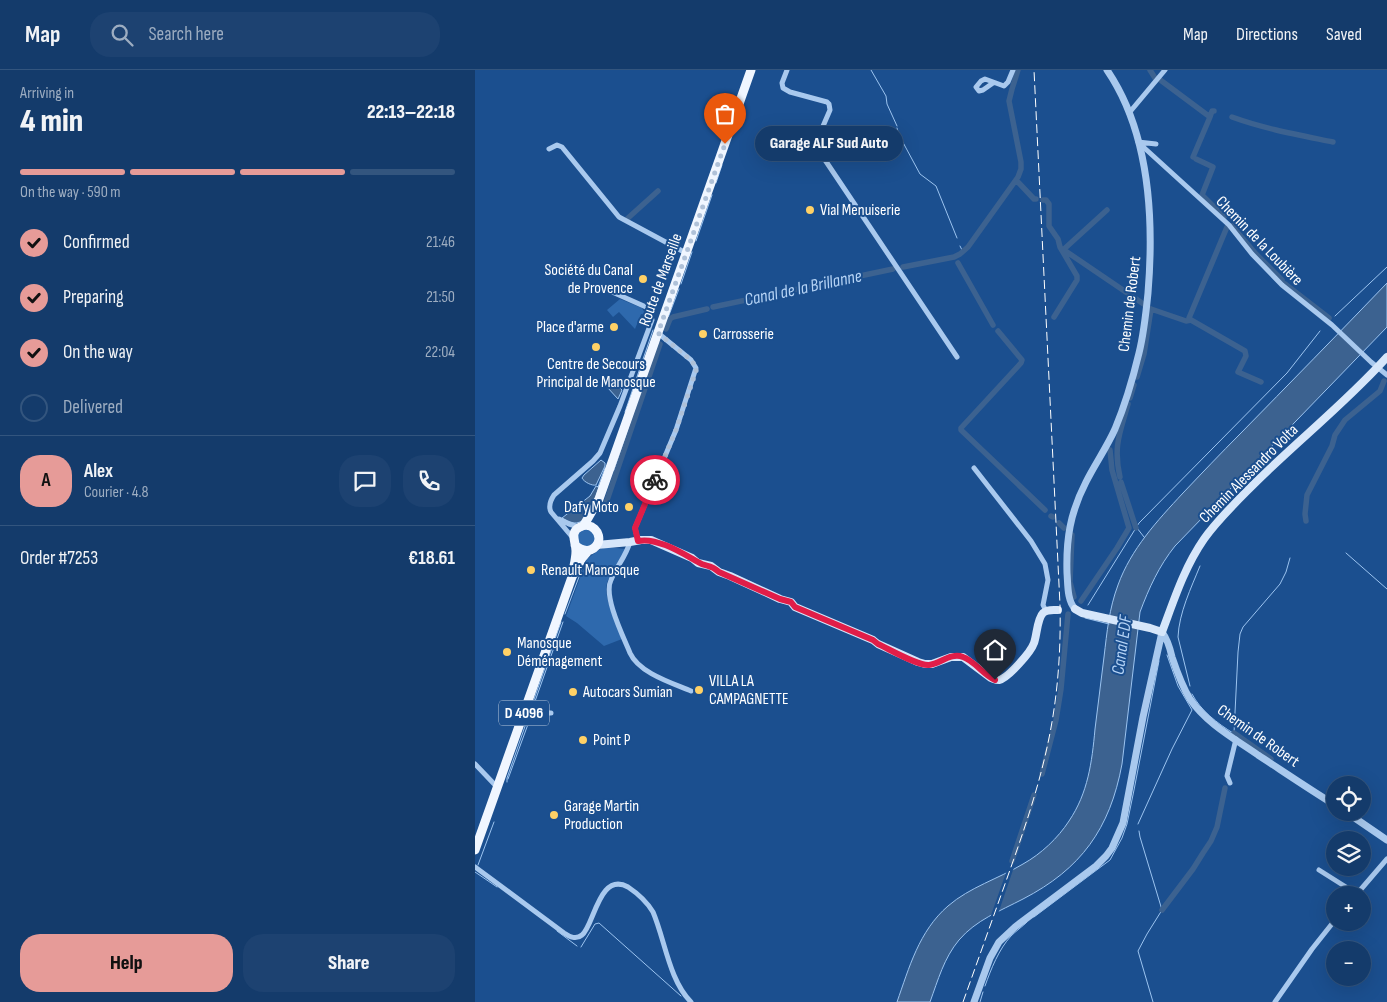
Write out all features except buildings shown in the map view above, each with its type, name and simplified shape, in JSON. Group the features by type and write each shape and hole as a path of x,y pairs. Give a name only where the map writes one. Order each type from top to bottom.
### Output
{"main road":[{"name":"Route de Marseille","path":"582,526 599,500 751,70"},
{"name":"Chemin Alessandro Volta","path":"1162,632 1184,574 1204,540 1218,522 1272,466 1357,388 1374,365 1387,357"},
{"name":"Route de Marseille","path":"597,531 599,500"},
{"path":"597,531 599,540 593,549 588,551 580,549 574,542 574,533 582,526 591,526 597,531 621,542"},
{"path":"597,545 648,540 663,545 692,558 698,563 711,566 719,572 780,599 787,600 795,607 873,640 918,662 928,665 960,656 969,660 995,680 1001,679 1021,662 1030,651 1034,644 1040,617 1046,611 1075,607 1079,612 1162,632"},
{"name":"D 4096","path":"475,850 572,576 576,555 574,542"},
{"name":"D 4096","path":"572,576 588,551"}],"street":[{"path":"787,70 782,83 783,88 829,104 830,110 817,140 819,150 957,357"},
{"path":"993,83 982,91 979,91 976,86 981,81 989,79 993,83 1005,86 1009,82 1013,70"},
{"name":"Chemin de Robert","path":"1075,607 1070,601 1069,595 1067,569 1068,530 1081,492 1117,424 1139,353 1145,322 1151,259 1151,229 1146,182 1138,142 1129,113 1107,70"},
{"path":"1129,113 1165,70"},
{"path":"1138,142 1156,144"},
{"name":"Chemin de la Loubière","path":"1138,142 1229,225 1282,285 1333,325 1387,375"},
{"path":"549,149 556,145 562,146 619,217 686,253"},
{"path":"574,542 552,514 549,505 553,497 596,459 600,453 620,406 651,322 651,314 646,307 601,287"},
{"path":"658,333 691,360 697,368 676,430 635,528 634,541 610,581 608,590 611,605 634,660 638,665 691,691"},
{"path":"974,468 1031,541 1044,562 1048,577 1048,586 1043,606 1046,611"},
{"path":"552,514 565,523 582,526"},
{"path":"974,1002 990,958 999,942 1015,927 1096,866 1113,848 1125,816 1162,632"},
{"name":"Chemin de Robert","path":"1162,632 1166,638 1181,683 1191,700 1204,715 1326,800"},
{"path":"1157,654 1164,648 1170,649"},
{"path":"525,708 535,713 544,723"},
{"path":"535,713 551,713"},
{"path":"1230,783 1227,776 1236,739"},
{"path":"475,764 497,788"},
{"path":"1359,821 1387,840"},
{"path":"1364,886 1387,859"},
{"path":"475,867 573,938 579,937 585,932 595,907 608,889 619,884 630,889 647,903 653,912 674,975 691,1002"},
{"path":"1319,870 1343,886"},
{"path":"1275,1002 1326,931"}],"shaded area":[{"path":"620,299 642,308 646,315 641,314 635,329 619,312 613,317 607,310"},
{"path":"586,529 592,532 595,538 592,544 586,547 580,544 577,538 580,532"},
{"path":"608,547 625,549 606,586 608,601 622,639 604,646 566,616 587,559 600,549"}],"water":[{"name":"Canal EDF","path":"1387,283 1387,327 1175,546 1155,577 1140,612 1122,764 1117,787 1110,808 1090,845 1077,860 1043,887 989,916 966,933 959,940 945,962 930,1002 897,1002 922,938 938,916 957,899 1030,860 1049,845 1069,821 1081,799 1088,777 1092,753 1112,603 1123,572 1137,547 1183,493"},
{"path":"609,380 613,381 622,390 618,399 607,387"},
{"path":"601,460 605,463 605,466 596,485 586,482 582,478 584,475"},
{"path":"596,486 599,487 593,504 584,519 574,523 562,518 590,496"}],"pier":[{"path":"1014,867 998,914 990,918 1007,870"}],"waterway":[{"path":"871,70 886,96 887,104 897,126"},
{"name":"Canal de la Brillanne","path":"903,267 954,257 960,254 968,247 1018,177 1021,162 1009,101 1018,70"},
{"path":"1150,70 1155,78"},
{"path":"1159,79 1210,117 1212,111 1214,111"},
{"path":"1193,157 1210,117"},
{"path":"1232,117 1269,128 1333,142"},
{"path":"897,128 920,174 936,186 957,238"},
{"path":"1196,159 1213,167 1202,195 1224,217"},
{"path":"716,183 722,165"},
{"path":"1016,180 1036,199"},
{"path":"628,218 658,191"},
{"path":"696,241 712,195"},
{"path":"1043,200 1046,200 1049,204 1049,226 1058,239 1060,247 1077,276 1077,280 1054,317"},
{"path":"1063,250 1107,210"},
{"path":"1232,226 1282,280"},
{"path":"1191,320 1189,318 1227,227"},
{"name":"Canal de la Brillanne","path":"960,246 963,252"},
{"path":"1064,250 1145,305"},
{"path":"681,284 692,252"},
{"path":"958,263 993,325"},
{"path":"1335,316 1387,267"},
{"name":"Canal de la Brillanne","path":"713,307 893,269"},
{"path":"1285,284 1329,318"},
{"path":"666,323 679,289"},
{"name":"Canal de la Brillanne","path":"666,329 670,319 673,317 707,309"},
{"path":"1151,309 1186,321 1191,320 1245,351 1246,356 1238,372 1261,382"},
{"path":"1137,377 1144,354 1151,309"},
{"path":"625,412 653,330"},
{"path":"998,331 1022,360 1021,363 961,430 1045,510"},
{"path":"1088,605 1139,523 1287,373 1320,331"},
{"name":"Canal de la Brillanne","path":"604,509 660,344"},
{"path":"1306,521 1307,495 1332,446 1335,435 1345,420 1380,391 1384,381"},
{"path":"1130,398 1134,385"},
{"path":"1120,477 1117,448 1128,404"},
{"name":"Canal de la Brillanne","path":"616,473 614,471 636,407"},
{"path":"1081,601 1129,528 1112,470 1110,450"},
{"path":"598,487 605,468"},
{"path":"1121,482 1136,528"},
{"path":"1059,523 1064,528"},
{"path":"1137,528 1144,537"},
{"path":"1072,535 1070,582 1074,597"},
{"path":"1346,553 1387,589"},
{"path":"1234,733 1240,634 1243,627 1280,584 1290,558"},
{"path":"1190,686 1178,637 1183,610 1200,566"},
{"path":"565,614 582,569"},
{"path":"1042,774 1056,720 1068,614"},
{"path":"1085,618 1109,624"},
{"path":"531,708 561,622"},
{"path":"533,707 563,622"},
{"path":"1138,824 1192,710 1178,686 1167,655"},
{"path":"1034,917 1110,860 1122,838 1127,824 1159,661"},
{"path":"1192,694 1210,716 1233,733"},
{"path":"507,782 530,712"},
{"path":"508,779 531,716"},
{"path":"1234,733 1271,759"},
{"path":"1162,910 1193,869 1211,841 1217,827 1225,788"},
{"path":"1012,861 1034,795"},
{"path":"478,865 494,822"},
{"path":"1139,831 1162,910 1138,951 1153,1002"},
{"path":"475,872 497,887"},
{"path":"985,986 999,953 1011,936 1027,922"},
{"path":"581,947 595,924 599,923 681,996"},
{"path":"557,931 577,946"},
{"path":"980,1002 983,992"}],"railway":[{"path":"963,1002 1018,848 1035,794 1049,738 1058,672 1060,605 1034,70"}],"way so far":[{"path":"655,480 676,430 697,368 691,360 658,333 725,144"}],"place":[{"name":"Garage ALF Sud Auto","path":"725,144"},
{"name":"Vial Menuiserie","path":"810,210"},
{"name":"Société du Canal de Provence","path":"643,279"},
{"name":"Place d'arme","path":"614,327"},
{"name":"Carrosserie","path":"703,334"},
{"name":"Centre de Secours Principal de Manosque","path":"596,347"},
{"name":"Dafy Moto","path":"629,507"},
{"name":"Renault Manosque","path":"531,570"},
{"name":"Manosque Déménagement","path":"507,652"},
{"name":"VILLA LA CAMPAGNETTE","path":"699,690"},
{"name":"Autocars Sumian","path":"573,692"},
{"name":"Point P","path":"583,740"},
{"name":"Garage Martin Production","path":"554,815"}],"route":[{"path":"655,480 635,528 638,541 648,540 663,545 692,558 698,563 711,566 719,572 780,599 787,600 795,607 873,640 923,664 928,665 960,656 969,660 995,680"}]}
